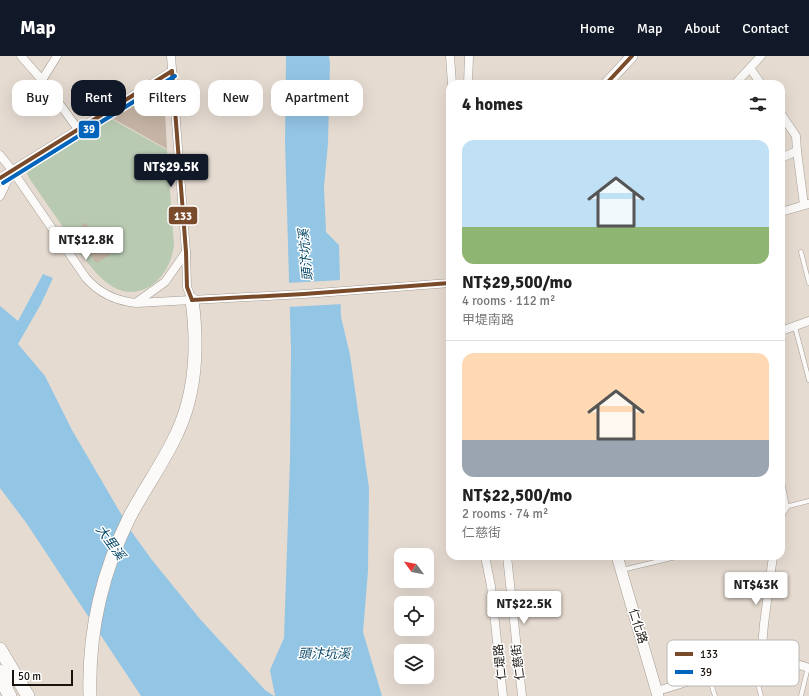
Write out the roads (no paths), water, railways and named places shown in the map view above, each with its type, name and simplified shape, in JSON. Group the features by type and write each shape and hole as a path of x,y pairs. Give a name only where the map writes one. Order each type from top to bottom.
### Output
{"highway":[{"path":"90,696 90,669 93,631 100,597 112,558 129,518 177,434 189,402 194,368 195,342 192,300"},
{"path":"0,649 28,696"},
{"path":"0,679 10,696"}],"main road":[{"path":"612,80 632,56"},
{"name":"仁化路","path":"618,560 658,694"}],"street":[{"path":"21,56 42,80 57,56"},
{"path":"171,56 186,252 187,288 192,300"},
{"path":"450,56 452,80"},
{"path":"468,80 469,56"},
{"path":"739,80 761,56"},
{"path":"750,68 758,80"},
{"path":"0,196 3,181 12,170 172,71"},
{"path":"63,109 78,130"},
{"path":"785,120 796,136 797,151 807,205 785,211"},
{"path":"785,156 797,151"},
{"path":"0,155 88,280 98,289 115,298 125,301 136,303 446,284"},
{"path":"136,303 165,282 186,252"},
{"path":"785,330 809,321"},
{"name":"仁堤路","path":"486,560 491,586 504,696"},
{"name":"仁慈街","path":"507,560 522,696"},
{"path":"763,640 772,560"},
{"path":"0,670 16,696"},
{"path":"658,694 679,686"}],"lane":[{"path":"801,252 809,283"},
{"path":"795,327 809,380"},
{"path":"785,507 809,501"},
{"path":"621,570 663,560"},
{"path":"801,696 808,668"},
{"path":"711,686 714,696"},
{"path":"759,686 762,696"}],"water":[{"name":"頭汴坑溪","path":"286,56 329,56 330,80 286,80"},
{"name":"頭汴坑溪","path":"285,116 329,116 324,187 326,232 339,245 341,317 350,355 369,488 368,571 363,632 382,696 275,696 270,670 284,638 290,460 291,350"},
{"name":"大里溪","path":"43,274 53,278 41,304 18,344 45,376 72,430 131,531 152,560 200,619 265,690 274,696 141,696 27,524 0,488 0,306 18,321"}]}
